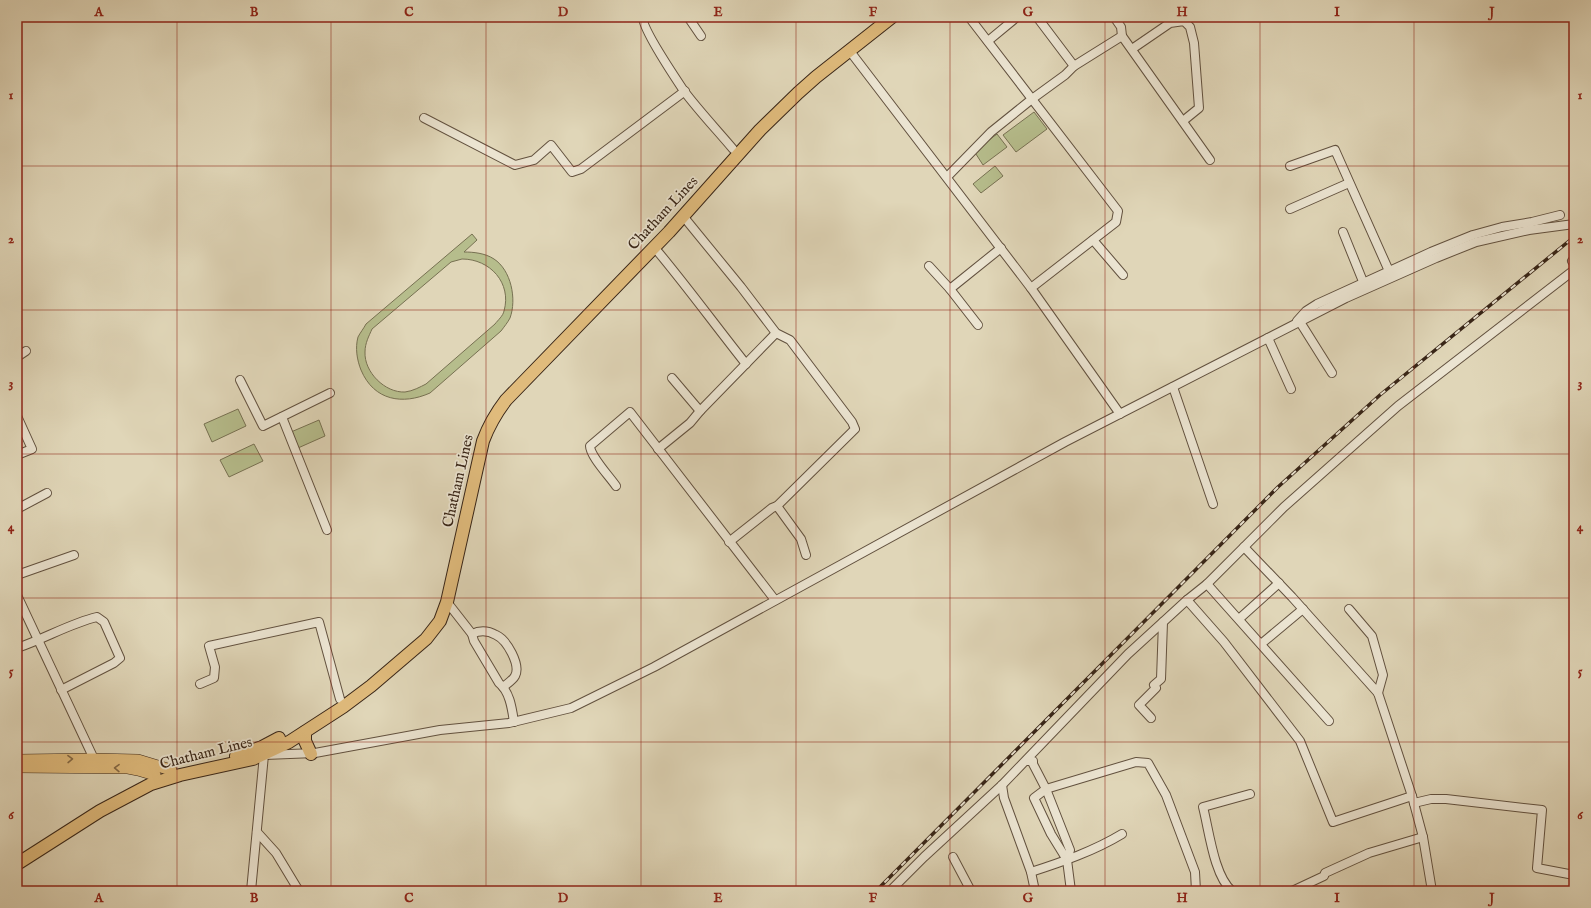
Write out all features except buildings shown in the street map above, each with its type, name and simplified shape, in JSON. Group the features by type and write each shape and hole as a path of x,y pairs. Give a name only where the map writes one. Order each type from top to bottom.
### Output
{"highway":[{"name":"Chatham Lines","path":"17,864 100,811 152,784 168,778 238,763 305,732 371,686 426,640 440,621 447,602 483,441 492,420 506,400 683,216 734,149 782,97 824,61 880,17"},
{"name":"Chatham Lines","path":"17,856 136,783 171,770 263,751 374,675 423,634 434,618 444,589 470,462 478,435 485,417 491,407 760,130 798,93 849,50 892,17"},
{"path":"305,732 305,741 311,754"}],"main road":[{"path":"17,760 138,760 150,762 171,770"},
{"path":"17,767 128,768 155,775"}],"street":[{"path":"643,17 642,22 648,34 685,91 734,149"},
{"path":"688,17 701,36"},
{"path":"969,17 1118,210 1116,222 1030,288"},
{"path":"988,41 1018,17"},
{"path":"1037,17 1074,66"},
{"path":"1114,17 1121,27 1122,36 1210,160"},
{"path":"1132,49 1170,23 1184,21 1190,27 1194,43 1199,108 1183,121"},
{"path":"947,177 992,132 1032,99 1065,75 1074,66 1122,36"},
{"path":"849,50 1001,248 1120,414"},
{"path":"424,118 515,165 534,160 551,145 572,172 581,170 685,91"},
{"path":"1290,166 1334,150 1389,271"},
{"path":"1290,209 1349,183"},
{"path":"1292,326 1306,311 1317,304 1364,284 1431,252 1473,235 1502,227 1560,215"},
{"path":"683,216 741,287 776,333 790,340 852,422 855,429 777,506 772,508 729,542"},
{"path":"251,891 263,751 311,754 440,730 514,722 571,708 654,667 1065,442 1346,298 1476,242 1529,230 1574,224"},
{"path":"1343,232 1364,284"},
{"path":"1093,240 1123,275"},
{"path":"654,247 683,281 746,364"},
{"path":"950,289 1001,248"},
{"path":"1574,259 1572,261 1574,264"},
{"path":"929,266 950,289 978,326"},
{"path":"894,889 1027,761 1128,654 1187,600 1207,584 1284,507 1398,406 1574,270"},
{"path":"1300,322 1332,373"},
{"path":"658,449 690,423 776,333"},
{"path":"1268,338 1291,389"},
{"path":"17,357 26,351"},
{"path":"672,378 700,411"},
{"path":"240,380 263,426 330,393"},
{"path":"1173,387 1213,504"},
{"path":"616,486 590,446 630,412 775,600"},
{"path":"17,416 32,449 17,455"},
{"path":"282,417 327,530"},
{"path":"17,508 47,493"},
{"path":"777,506 801,539 806,555"},
{"path":"1244,547 1303,609 1378,693 1413,800 1423,837 1432,891"},
{"path":"17,575 74,555"},
{"path":"1239,619 1279,583"},
{"path":"1207,584 1330,721"},
{"path":"17,595 20,608 39,641 94,759"},
{"path":"1187,600 1224,642 1300,741 1333,822 1413,800 1446,799 1542,810 1537,868 1574,875"},
{"path":"447,602 472,634 474,641 496,677 504,687 510,700 514,722"},
{"path":"1261,644 1303,609"},
{"path":"1349,609 1372,636 1383,675 1378,693"},
{"path":"17,648 39,641 97,616 104,622 120,658 114,663 61,690"},
{"path":"200,684 214,678 215,667 209,646 319,622 340,699"},
{"path":"1151,718 1139,705 1156,688 1154,685 1161,679 1163,622"},
{"path":"472,634 479,631 496,635 501,638 509,648 517,666 515,677 504,687"},
{"path":"1027,761 1033,761 1033,764 1046,789 1070,850 1067,860 1071,891"},
{"path":"1067,860 1051,834 1034,798 1046,789 1136,762 1148,763 1166,795 1195,872 1196,891"},
{"path":"1002,785 1004,798 1031,872 1035,891"},
{"path":"1232,891 1227,887 1218,870 1203,807 1250,794"},
{"path":"257,832 276,853 299,891"},
{"path":"1031,872 1067,860 1122,834"},
{"path":"1292,891 1324,876 1325,873 1369,854 1423,837"},
{"path":"953,857 971,891"}],"green space":[{"path":"1034,112 1047,129 1016,152 1003,135"},
{"path":"997,134 1007,147 983,165 974,151"},
{"path":"995,166 1003,176 981,193 973,184"},
{"path":"472,234 477,240 464,252 483,254 494,259 505,270 511,286 513,302 512,310 510,318 501,331 430,393 420,397 410,399 390,398 373,388 367,380 361,370 357,350 358,337 366,324","holes":["462,259 482,263 490,268 502,282 506,301 502,316 495,324 426,384 414,390 405,392 390,389 383,385 372,374 366,360 365,352 367,340 372,329 451,262"]},
{"path":"238,409 246,426 212,442 204,424"},
{"path":"319,420 325,436 298,448 291,432"},
{"path":"254,444 263,461 229,477 220,460"}],"railway":[{"path":"876,891 1278,487 1380,395 1574,237"}]}
